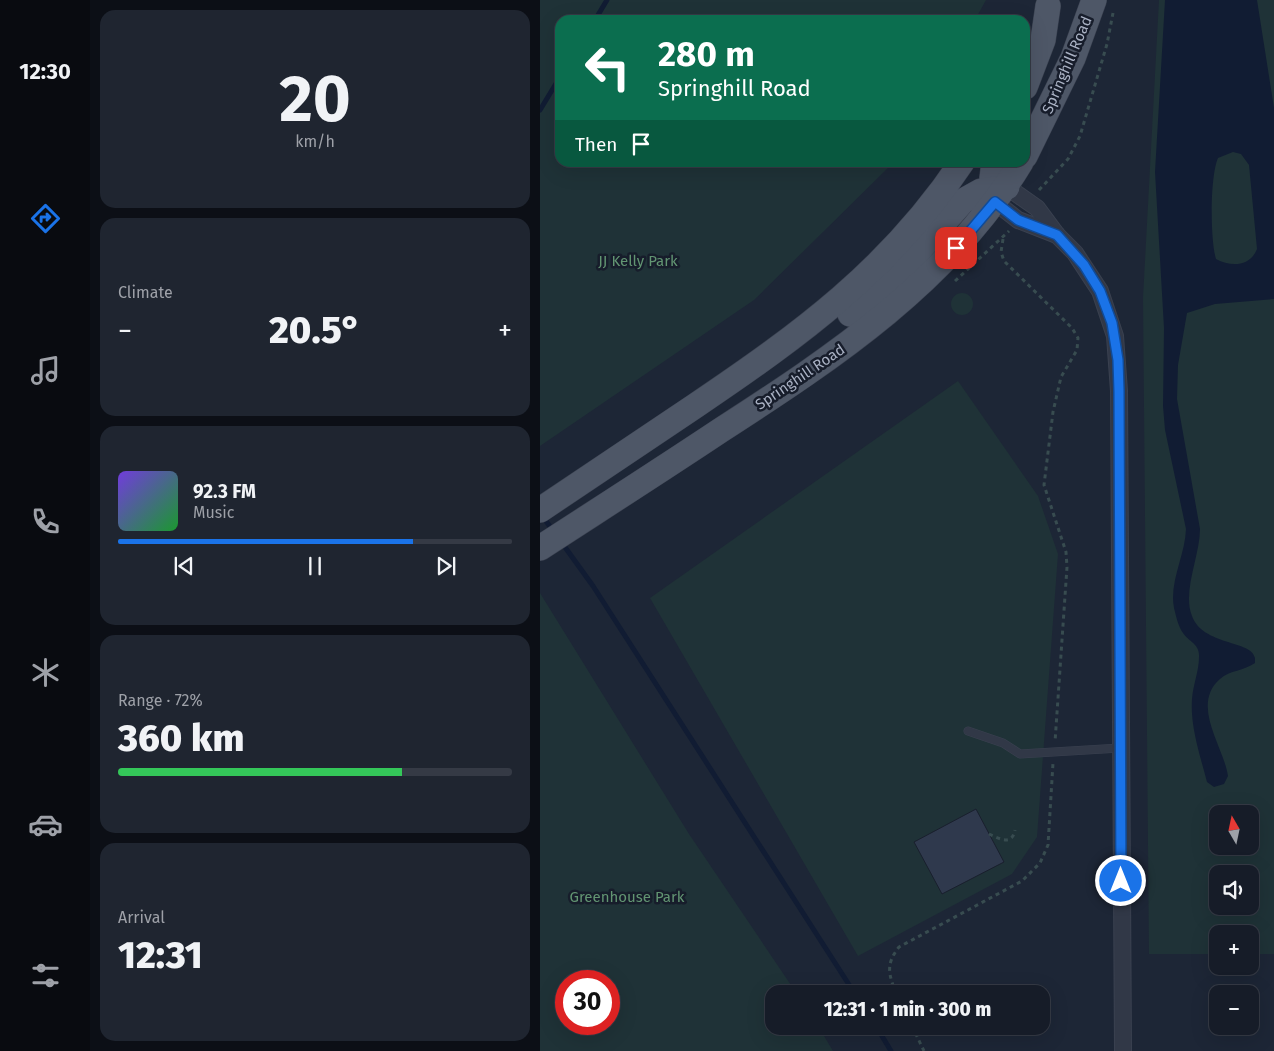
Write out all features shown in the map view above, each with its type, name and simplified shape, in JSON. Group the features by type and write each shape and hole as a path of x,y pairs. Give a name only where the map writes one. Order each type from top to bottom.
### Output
{"main road":[{"name":"Springhill Road","path":"1030,146 1079,44 1094,0"},
{"path":"1030,44 1049,3"},
{"path":"1030,74 1043,40 1049,3"},
{"path":"540,510 754,366 821,317 873,271 922,216 958,167"},
{"path":"754,366 800,348 823,335 892,278 962,201 973,194 998,192 995,167"},
{"name":"Springhill Road","path":"540,548 775,396 854,340 917,288 969,235 1017,167"}],"street":[{"path":"998,192 1018,220 1057,235 1075,252 1100,291 1112,323 1116,344 1119,391 1123,1051"}],"lane":[{"path":"968,731 1003,743 1020,754 1120,748"}],"path":[{"path":"893,985 889,973 890,958 899,947 1022,881 1040,863 1048,845 1067,567 1066,552 1044,485 1053,412 1061,377 1077,350 1078,338 1072,328 1004,261 1001,252 1003,239"},
{"path":"989,834 1002,840 1008,840 1013,837 1015,830"},
{"path":"916,1035 924,1051"}],"green space":[{"name":"JJ Kelly Park","path":"540,0 986,0 978,15 555,15 555,167 889,167 754,300 540,446"},
{"path":"1159,0 1274,0 1274,954 1259,954 1259,925 1209,925 1209,954 1149,954 1143,298"},
{"path":"962,293 970,296 973,304 970,312 962,315 954,312 951,304 954,296"},
{"path":"958,381 1038,496 1058,554 1037,837 1012,874 858,956 650,598"},
{"name":"Greenhouse Park","path":"540,593 689,834 791,985 765,985 765,1035 823,1035 833,1051 540,1051"}],"water":[{"path":"1165,0 1257,0 1274,108 1274,299 1215,304 1187,313 1178,365 1177,399 1200,529 1190,585 1189,606 1198,626 1206,633 1245,648 1252,652 1255,658 1255,663 1220,679 1212,689 1208,701 1211,726 1228,776 1224,784 1214,787 1207,782 1193,720 1192,699 1199,653 1196,646 1185,636 1177,621 1173,598 1175,579 1186,529 1165,430 1163,406 1164,328 1155,172","holes":["1233,152 1241,154 1249,165 1257,249 1250,259 1240,264 1234,264 1216,259 1213,237 1212,193 1218,158"]}],"building":[{"path":"976,809 1004,862 942,894 914,842"}],"waterway":[{"path":"598,15 607,0"},
{"path":"540,110 555,85"},
{"path":"543,517 554,532"},
{"path":"562,543 593,586 849,985"},
{"path":"881,1035 891,1051"}],"route":[{"path":"956,248 969,235 995,202 1018,220 1057,235 1075,252 1100,291 1112,323 1118,360 1119,391 1121,881"}]}
